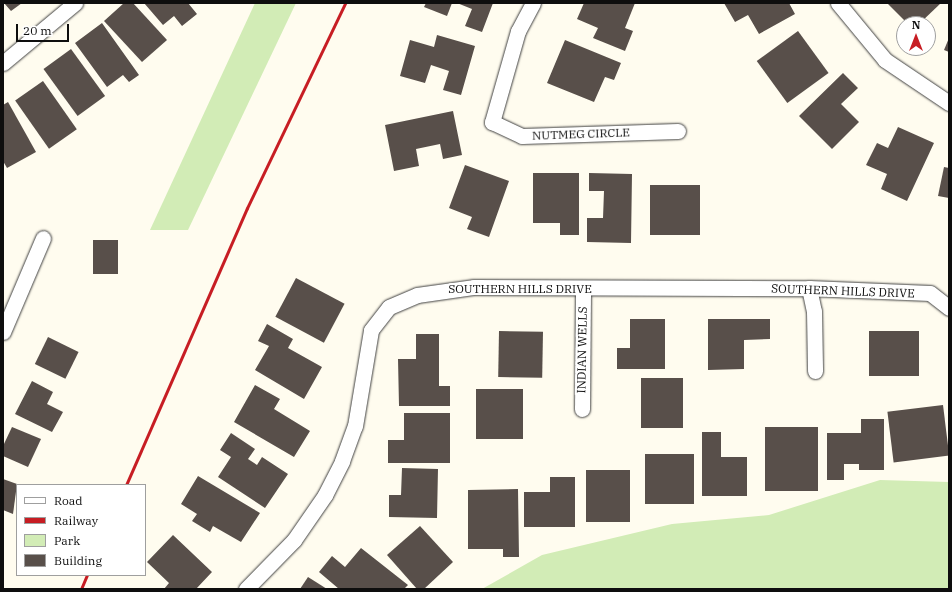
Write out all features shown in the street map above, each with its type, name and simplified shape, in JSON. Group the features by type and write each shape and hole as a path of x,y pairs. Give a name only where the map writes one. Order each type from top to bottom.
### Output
{"street":[{"path":"3,63 75,3"},
{"name":"NUTMEG CIRCLE","path":"533,3 518,31 492,122 522,136 678,131"},
{"path":"838,3 885,60 949,102"},
{"path":"3,332 43,238"},
{"name":"SOUTHERN HILLS DRIVE","path":"246,589 294,540 325,496 355,426 371,330 389,307 443,288 583,290 809,288 930,293 949,308"},
{"path":"809,288 814,311 815,371"},
{"name":"INDIAN WELLS","path":"582,410 583,290"}],"green space":[{"path":"255,3 296,3 188,230 150,230"},
{"path":"880,480 949,482 949,589 482,589 542,555 672,524 769,515"}],"building":[{"path":"4,3 22,3 11,11"},
{"path":"124,3 133,3 167,40 142,62 104,21"},
{"path":"144,3 188,3 197,14 182,26 174,16 163,25"},
{"path":"426,3 452,3 447,16 424,7"},
{"path":"457,3 493,3 482,32 465,26 472,9"},
{"path":"584,3 635,3 625,28 633,31 625,51 593,38 598,28 577,19"},
{"path":"724,3 789,3 795,14 759,34 748,15 735,22"},
{"path":"887,3 941,3 927,16 900,16"},
{"path":"102,23 139,75 129,82 123,75 107,87 75,43"},
{"path":"798,31 829,73 787,103 757,61"},
{"path":"437,35 475,46 461,95 443,90 449,71 431,65 425,83 400,76 410,40 434,47"},
{"path":"949,38 949,52 944,50"},
{"path":"565,40 621,63 614,80 605,77 594,102 547,83"},
{"path":"71,49 105,96 78,116 43,69"},
{"path":"843,73 858,88 841,104 859,122 832,149 799,116"},
{"path":"43,81 77,129 49,149 15,101"},
{"path":"8,102 36,152 7,168 3,161 3,105"},
{"path":"453,111 462,155 443,159 440,144 416,149 419,166 394,171 385,125"},
{"path":"898,127 934,143 907,201 881,189 887,174 866,165 877,143 888,148"},
{"path":"465,165 509,181 489,237 467,229 472,217 449,208"},
{"path":"944,167 949,168 949,198 938,196"},
{"path":"533,173 579,173 579,235 560,235 560,223 533,223"},
{"path":"589,173 632,174 631,243 587,242 587,218 603,218 604,191 589,191"},
{"path":"650,185 700,185 700,235 650,235"},
{"path":"93,240 118,240 118,274 93,274"},
{"path":"296,278 345,304 324,343 275,317"},
{"path":"630,319 665,319 665,369 617,369 617,348 630,348"},
{"path":"708,319 770,319 770,339 744,340 744,369 708,370"},
{"path":"267,324 293,339 288,348 322,367 304,399 255,370 269,346 258,341"},
{"path":"499,331 543,332 542,378 498,377"},
{"path":"869,331 919,331 919,376 869,376"},
{"path":"416,334 439,334 439,386 450,386 450,406 399,406 398,359 416,359"},
{"path":"48,337 79,352 65,379 35,364"},
{"path":"641,378 683,378 683,428 641,428"},
{"path":"32,381 53,392 47,404 63,412 52,432 15,414"},
{"path":"255,385 280,399 274,409 310,431 294,457 234,422"},
{"path":"476,389 523,389 523,439 476,439"},
{"path":"943,405 949,456 894,462 887,412"},
{"path":"404,413 450,413 450,463 388,463 388,440 404,440"},
{"path":"861,419 884,419 884,470 859,470 859,464 844,464 844,480 827,480 827,433 861,433"},
{"path":"12,427 41,439 28,467 3,456 3,446"},
{"path":"765,427 818,427 818,491 765,491"},
{"path":"702,432 721,432 721,457 747,457 747,496 702,496"},
{"path":"231,433 255,449 248,459 257,465 262,457 288,474 265,508 218,477 231,457 220,450"},
{"path":"645,454 694,454 694,504 645,504"},
{"path":"402,468 438,469 437,518 389,517 389,495 401,495"},
{"path":"586,470 630,470 630,522 586,522"},
{"path":"198,476 260,513 241,542 213,526 210,532 192,521 197,514 181,504"},
{"path":"550,477 575,477 575,527 524,527 524,492 550,492"},
{"path":"3,479 17,484 13,514 3,510"},
{"path":"518,489 519,557 503,557 503,549 468,549 468,490"},
{"path":"420,526 453,562 424,589 417,589 387,555"},
{"path":"173,535 212,572 196,589 164,589 169,583 147,562"},
{"path":"361,548 408,585 404,589 339,589 319,572 332,556 345,567"},
{"path":"308,577 327,589 300,589"}],"railway":[{"path":"126,484 247,208 345,3"},
{"path":"81,589 87,576"}]}
